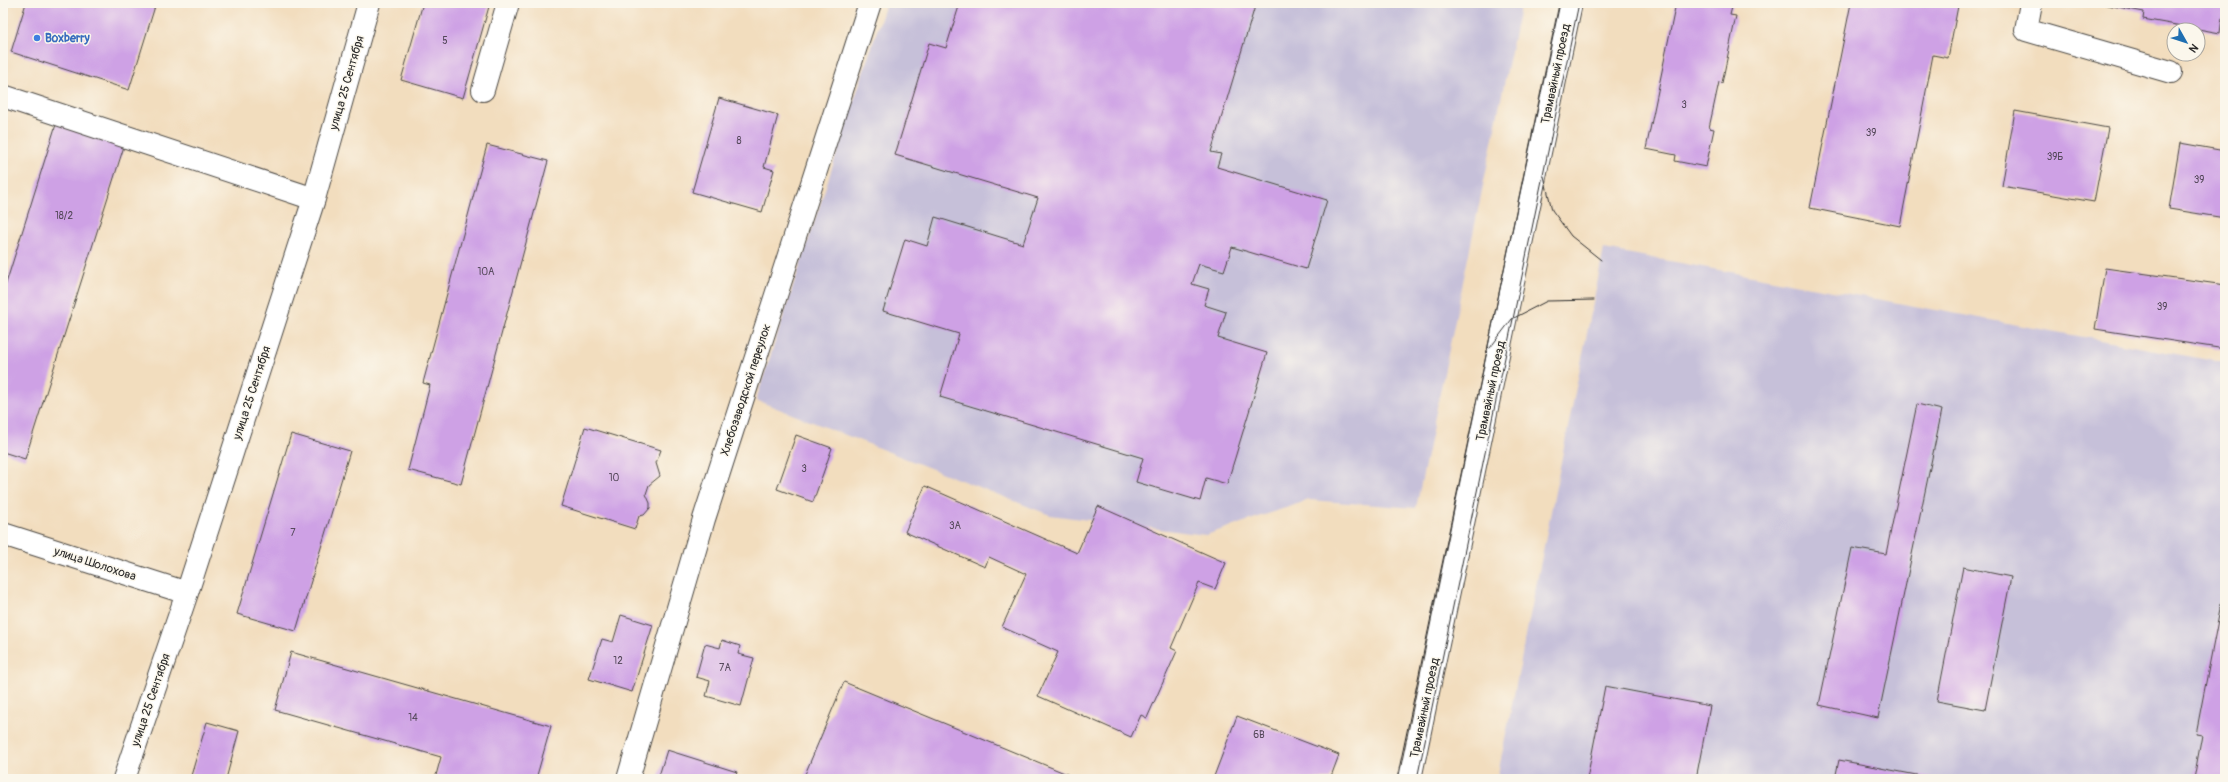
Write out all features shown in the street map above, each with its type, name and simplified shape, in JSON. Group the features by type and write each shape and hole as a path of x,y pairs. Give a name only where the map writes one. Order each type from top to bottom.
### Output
{"street":[{"name":"улица 25 Сентября","path":"124,779 187,594 314,199 369,3"},
{"path":"483,90 508,3"},
{"name":"Хлебозаводской переулок","path":"628,779 704,519 870,3"},
{"name":"Трамвайный проезд","path":"1410,779 1571,3"},
{"path":"2031,3 2026,30 2171,72"},
{"path":"3,96 314,199"},
{"name":"улица Шолохова","path":"3,534 187,594"}],"shaded area":[{"path":"886,3 1521,3 1416,508 1309,500 1206,535 1050,515 756,400"},
{"path":"1604,249 2225,363 2225,779 1497,779"}],"building":[{"path":"26,3 156,3 129,90 11,52"},
{"path":"423,3 490,3 463,98 401,80"},
{"path":"960,3 1256,3 1211,152 1221,154 1217,167 1327,200 1306,269 1232,247 1224,271 1199,264 1192,284 1209,289 1204,305 1226,312 1218,338 1267,353 1227,484 1206,478 1200,501 1136,482 1143,458 940,397 959,334 883,311 905,239 927,246 935,217 1023,244 1038,198 895,155 929,43 946,48"},
{"path":"1676,3 1733,3 1730,15 1736,16 1722,83 1719,82 1709,128 1714,129 1706,167 1675,161 1676,155 1646,149"},
{"path":"1851,3 1944,3 1958,6 1948,58 1933,55 1900,226 1810,208"},
{"path":"2097,3 2225,3 2225,18 2222,18 2220,33 2206,30 2206,22 2166,23 2143,19 2144,12"},
{"path":"719,98 778,115 764,167 774,170 762,212 692,192"},
{"path":"2015,111 2108,128 2094,202 2002,186"},
{"path":"58,118 126,140 25,459 3,452 3,293"},
{"path":"2180,143 2225,151 2225,218 2169,209"},
{"path":"487,145 548,161 461,484 408,470 430,385 423,383"},
{"path":"2105,268 2225,285 2225,349 2095,329"},
{"path":"1917,404 1942,410 1878,718 1819,705 1852,548 1886,554"},
{"path":"585,427 661,450 656,463 660,476 649,485 646,494 650,503 650,508 644,515 639,516 635,529 561,506"},
{"path":"291,434 350,451 296,631 237,614"},
{"path":"796,435 832,448 813,502 777,489"},
{"path":"925,486 1077,553 1098,506 1226,563 1215,589 1199,583 1171,648 1177,651 1147,718 1141,715 1131,737 1038,696 1058,652 1002,627 1026,574 989,557 985,567 905,532"},
{"path":"1963,567 2011,577 1985,710 1937,701"},
{"path":"2224,589 2225,779 2194,779 2202,735 2196,734"},
{"path":"621,615 653,625 632,692 589,679 602,639 613,642"},
{"path":"722,640 740,646 738,654 754,658 741,706 706,696 710,681 696,677 705,644 720,648"},
{"path":"291,652 551,726 536,779 435,779 441,757 275,710"},
{"path":"844,682 1079,779 803,779"},
{"path":"1605,686 1710,706 1696,779 1587,779"},
{"path":"1237,716 1339,755 1330,779 1213,779"},
{"path":"207,722 239,731 226,779 190,779"},
{"path":"667,750 737,772 735,779 658,779"},
{"path":"1839,760 1932,778 1932,779 1835,779"}],"tram line":[{"path":"1397,779 1560,3"},
{"path":"1417,779 1579,3"},
{"path":"1544,176 1552,210 1571,236 1601,260"},
{"path":"1490,348 1512,319 1547,301 1594,300"}],"place":[{"name":"Boxberry","path":"37,38"}]}
